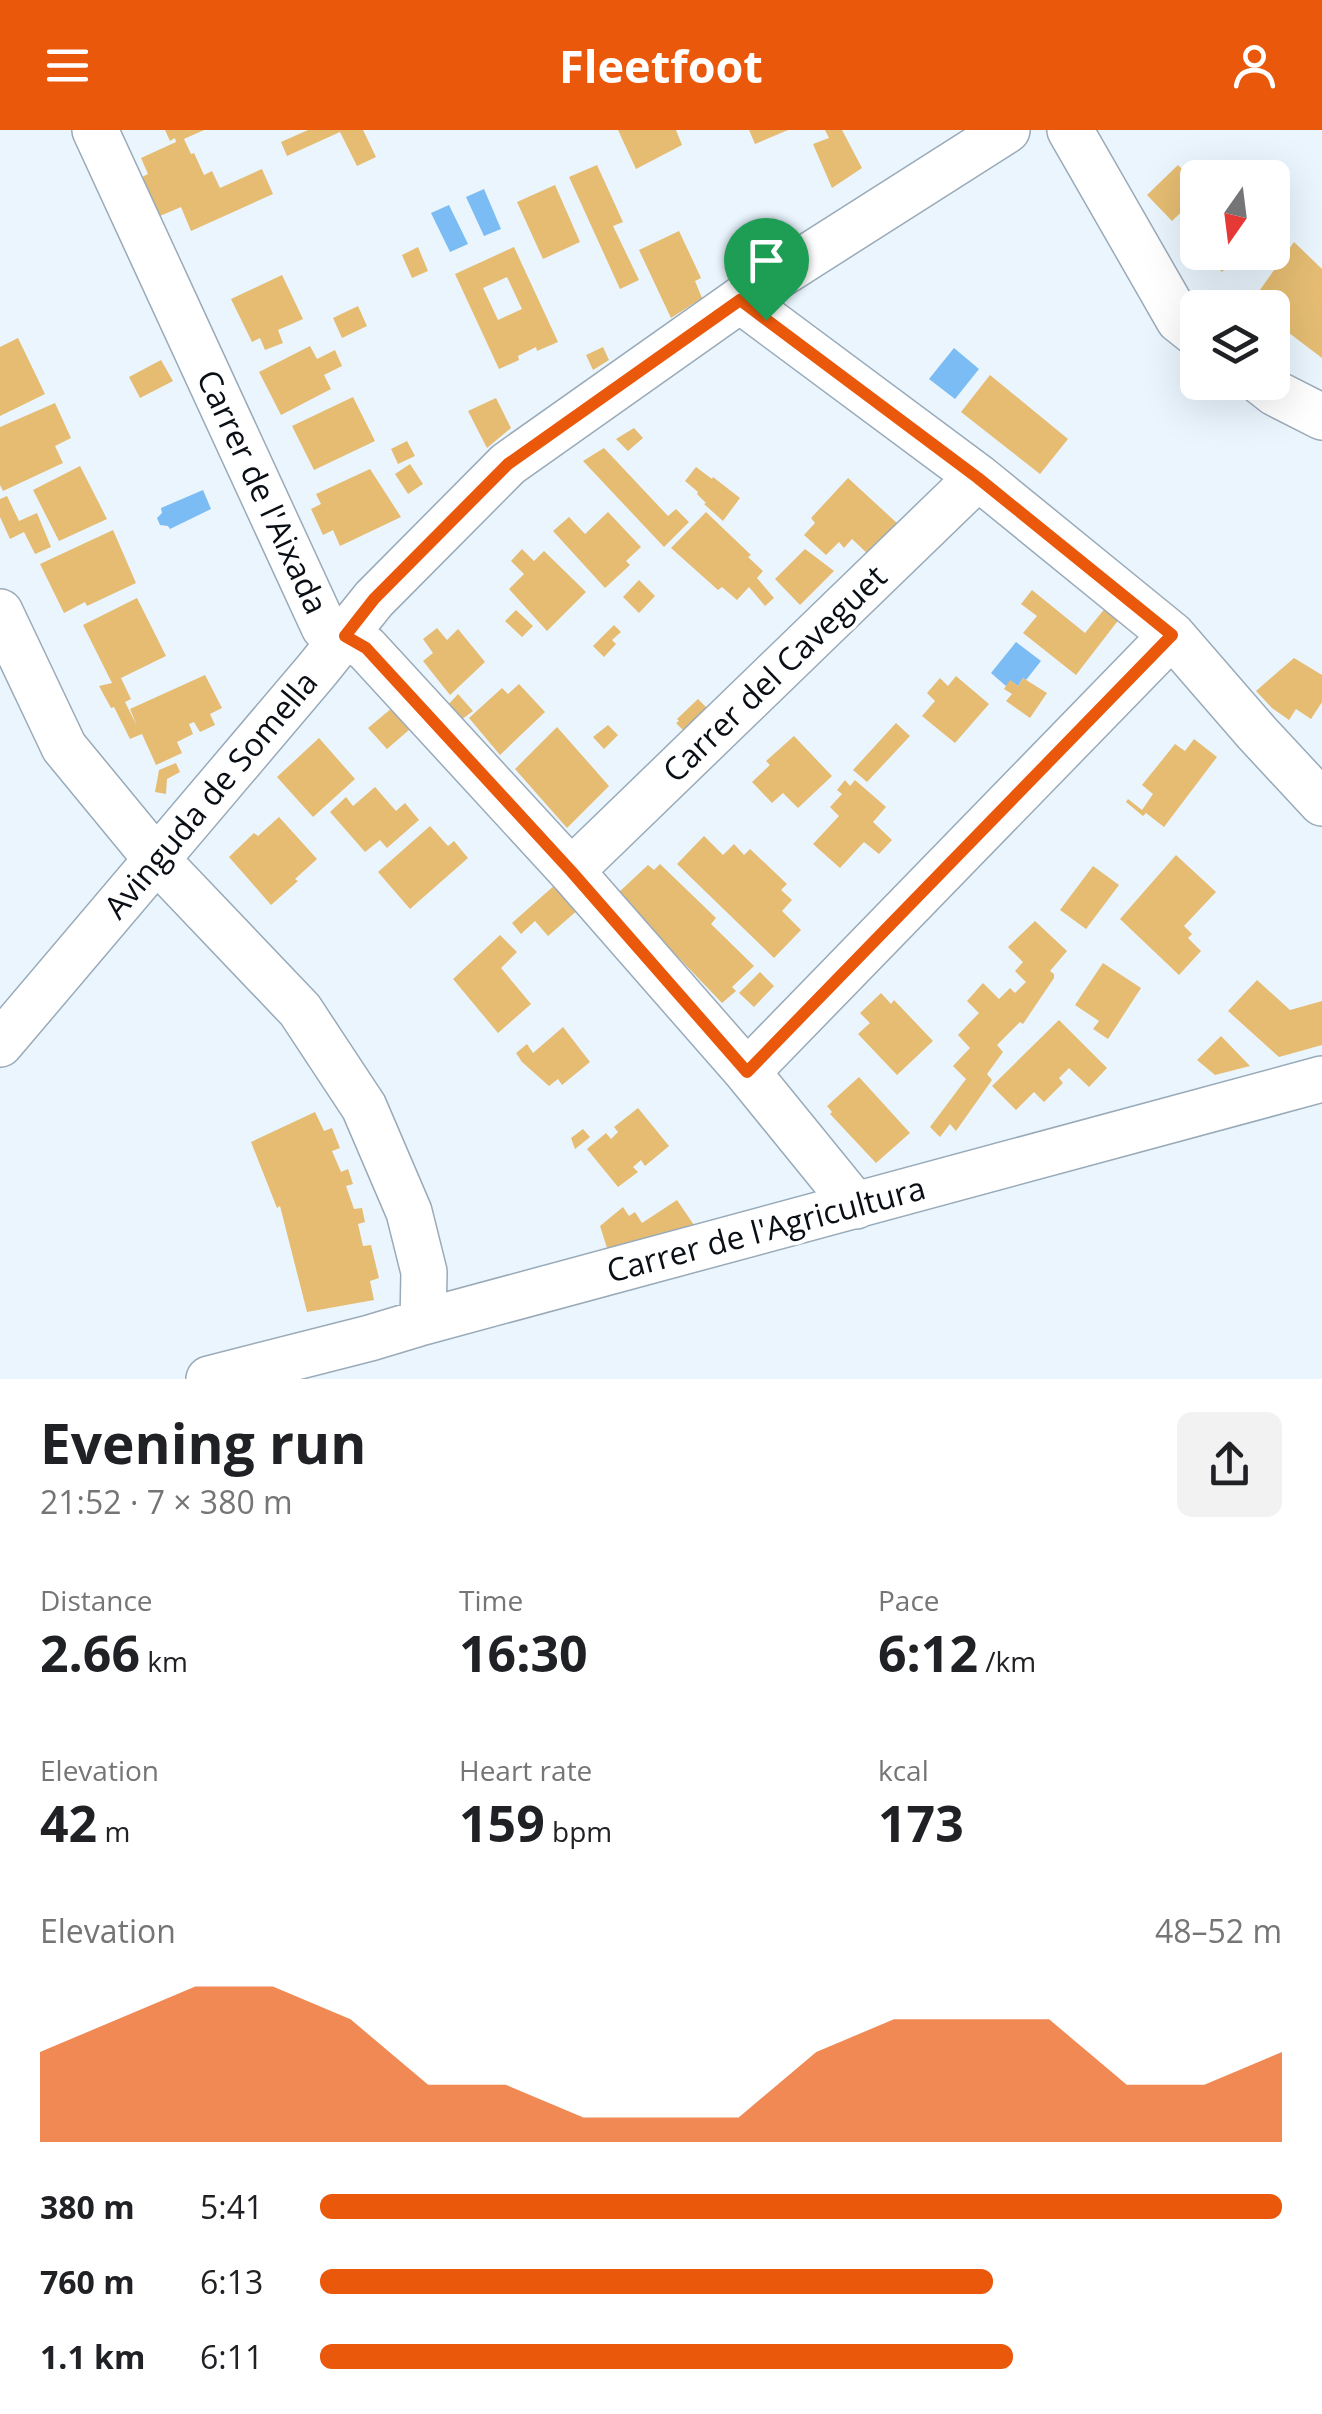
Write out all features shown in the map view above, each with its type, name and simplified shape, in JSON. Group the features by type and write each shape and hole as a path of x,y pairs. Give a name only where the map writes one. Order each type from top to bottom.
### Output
{"street":[{"name":"Carrer de l'Aixada","path":"95,130 324,627 366,648 571,871 747,1072 856,1206"},
{"name":"Avinguda de Somella","path":"0,1044 374,599 508,464 740,300 1007,130"},
{"path":"1070,130 1180,321"},
{"path":"740,300 978,478 1172,635 1322,803"},
{"path":"1289,400 1322,417"},
{"name":"Carrer del Caveguet","path":"571,871 978,478"},
{"path":"0,612 64,747 157,860 300,1010 364,1108 408,1212 424,1272 423,1322"},
{"path":"747,1072 1172,635"},
{"name":"Carrer de l'Agricultura","path":"208,1379 1322,1079"}],"water":[{"path":"484,189 501,229 484,236 466,197"},
{"path":"449,205 468,244 450,252 431,213"},
{"path":"954,348 979,369 955,399 929,379"},
{"path":"203,490 211,509 170,529 160,525 157,518 161,508"},
{"path":"1016,642 1041,661 1018,686 1011,681 1006,686 991,673"}],"building":[{"path":"165,130 204,130 184,139 204,175 212,171 220,188 262,169 273,194 191,231 181,207 160,216 142,177 148,174 141,158 176,142 175,138 170,141"},
{"path":"308,130 363,130 376,157 357,166 340,132 287,156 281,142"},
{"path":"618,130 676,130 682,145 636,169"},
{"path":"749,130 788,130 755,144"},
{"path":"825,130 842,130 862,168 832,188 813,144 829,138"},
{"path":"597,165 623,222 613,226 639,280 620,289 569,177"},
{"path":"1180,167 1180,213 1172,221 1147,195"},
{"path":"555,185 580,242 543,259 517,202"},
{"path":"679,231 701,278 695,281 702,298 671,318 639,250"},
{"path":"1294,242 1322,269 1322,358 1290,334 1290,290 1260,290 1274,270 1290,270 1290,248"},
{"path":"418,247 428,271 412,278 402,255"},
{"path":"514,247 558,342 537,351 536,347 499,369 455,274","holes":["507,277 522,309 498,320 483,288"]},
{"path":"282,275 303,319 278,330 283,343 265,350 260,338 252,342 231,299"},
{"path":"358,306 367,326 342,338 333,318"},
{"path":"18,338 45,394 0,416 0,347"},
{"path":"310,346 317,359 335,350 342,366 324,375 331,389 281,415 259,372"},
{"path":"603,347 609,360 593,370 586,355"},
{"path":"161,360 173,381 140,398 129,377"},
{"path":"990,375 1068,439 1040,474 961,412"},
{"path":"353,397 375,441 314,470 292,426"},
{"path":"496,398 511,428 487,448 468,411"},
{"path":"55,403 71,438 55,446 63,463 3,491 0,427"},
{"path":"634,428 643,438 628,451 616,439"},
{"path":"407,441 415,456 398,464 391,449"},
{"path":"604,448 668,516 676,509 689,522 664,547 583,461"},
{"path":"410,464 423,484 408,494 395,474"},
{"path":"80,466 107,519 59,541 33,490"},
{"path":"696,467 740,498 723,521 685,481"},
{"path":"370,469 401,517 340,546 333,530 323,535 311,509 321,504 316,494"},
{"path":"848,478 898,524 869,555 852,539 844,548 839,542 826,555 804,535 815,523 811,518"},
{"path":"7,496 19,521 37,513 51,547 35,554 24,532 10,539 0,517 0,499"},
{"path":"608,512 641,547 626,561 630,565 605,588 553,531 569,517 585,534"},
{"path":"706,512 763,571 757,578 774,598 765,606 749,587 737,600 722,587 718,590 671,548"},
{"path":"113,530 136,583 64,613 40,564"},
{"path":"522,549 534,561 544,551 586,592 547,631 509,589 524,574 511,561"},
{"path":"805,549 834,571 800,605 775,579"},
{"path":"639,580 655,596 639,613 623,597"},
{"path":"1032,590 1085,633 1106,607 1120,618 1076,675 1023,633 1037,616 1021,604"},
{"path":"137,598 166,656 121,678 131,699 125,702 137,726 130,709 205,675 222,708 210,714 215,725 200,732 194,722 189,724 193,734 177,742 182,753 156,765 142,734 130,739 99,686 112,683 83,625"},
{"path":"516,610 533,626 522,637 505,621"},
{"path":"614,625 621,632 604,657 593,646"},
{"path":"437,628 447,640 458,629 485,662 450,695 423,661 433,653 423,639"},
{"path":"1294,658 1322,675 1322,702 1311,719 1296,709 1289,720 1256,691"},
{"path":"956,676 989,704 955,743 922,716 935,701 927,693 940,678 948,686"},
{"path":"1023,678 1047,693 1030,718 1006,701 1012,694 1004,689 1010,680 1018,686"},
{"path":"519,684 545,712 500,755 469,718 502,688 508,694"},
{"path":"458,694 473,711 461,720 447,706"},
{"path":"698,699 713,714 690,737 676,723"},
{"path":"398,703 416,724 387,749 368,728"},
{"path":"896,723 910,736 867,782 853,770"},
{"path":"608,725 618,735 604,749 593,737"},
{"path":"557,727 609,786 567,828 515,769"},
{"path":"794,736 832,776 798,808 783,793 772,803 752,782 770,765 766,761"},
{"path":"319,738 355,779 313,817 277,777"},
{"path":"1194,739 1217,757 1164,827 1126,802 1128,799 1142,810 1153,794 1142,785 1175,744 1185,751"},
{"path":"176,763 180,772 167,779 166,794 155,792 159,770"},
{"path":"845,780 850,786 855,780 886,807 873,822 892,840 879,854 864,842 840,868 813,844 839,816 830,807 842,794 837,790"},
{"path":"375,787 396,811 405,803 419,820 387,848 380,840 365,852 330,812 346,797 353,806"},
{"path":"279,817 317,859 271,905 229,857 254,833 258,836"},
{"path":"430,826 448,846 454,841 468,858 410,909 378,872"},
{"path":"704,836 723,855 734,844 744,855 750,849 787,884 781,890 792,900 782,911 801,930 774,958 677,864"},
{"path":"1176,855 1216,892 1184,926 1192,934 1188,938 1201,951 1179,975 1120,919"},
{"path":"660,864 716,918 711,924 754,966 722,1003 678,957 673,962 618,893 648,865 654,870"},
{"path":"1093,866 1119,885 1086,929 1060,910"},
{"path":"556,884 579,909 548,936 535,921 521,934 512,923"},
{"path":"1035,921 1067,951 1050,971 1054,978 1023,1024 1020,1022 997,1045 1003,1052 987,1074 992,1080 956,1131 950,1124 940,1137 930,1127 966,1079 953,1066 970,1048 958,1035 979,1013 967,1001 983,983 999,999 1010,988 1015,993 1026,982 1015,971 1023,962 1008,947"},
{"path":"500,935 517,952 501,968 531,1004 498,1033 453,979"},
{"path":"1103,963 1141,988 1108,1039 1093,1029 1099,1021 1075,1005"},
{"path":"760,972 774,986 754,1007 739,993"},
{"path":"1257,980 1290,1010 1322,1001 1322,1045 1279,1057 1228,1011"},
{"path":"881,993 891,1004 894,1000 933,1041 897,1075 858,1034 870,1023 860,1013"},
{"path":"1059,1020 1107,1068 1089,1087 1069,1068 1059,1078 1063,1083 1044,1102 1034,1092 1016,1110 992,1086"},
{"path":"563,1027 590,1062 562,1085 558,1079 549,1086 516,1053 527,1044 533,1053"},
{"path":"1221,1036 1250,1066 1215,1075 1197,1060"},
{"path":"859,1077 910,1133 876,1163 827,1106"},
{"path":"638,1108 669,1146 645,1166 641,1160 633,1167 638,1172 618,1187 587,1149 606,1133 611,1139 618,1132 614,1127"},
{"path":"315,1112 324,1131 332,1128 340,1148 332,1151 341,1172 348,1169 353,1184 346,1186 354,1209 362,1208 365,1222 358,1224 363,1246 371,1245 379,1278 370,1281 374,1300 307,1312 280,1206 277,1208 251,1142"},
{"path":"583,1129 590,1137 575,1149 571,1138"},
{"path":"677,1200 696,1228 608,1251 600,1226 623,1207 629,1216 635,1212 642,1223"}],"route":[{"path":"740,300 766,320 978,478 1172,635 747,1072 571,871 366,648 345,636 374,599 508,464 740,300"}]}
